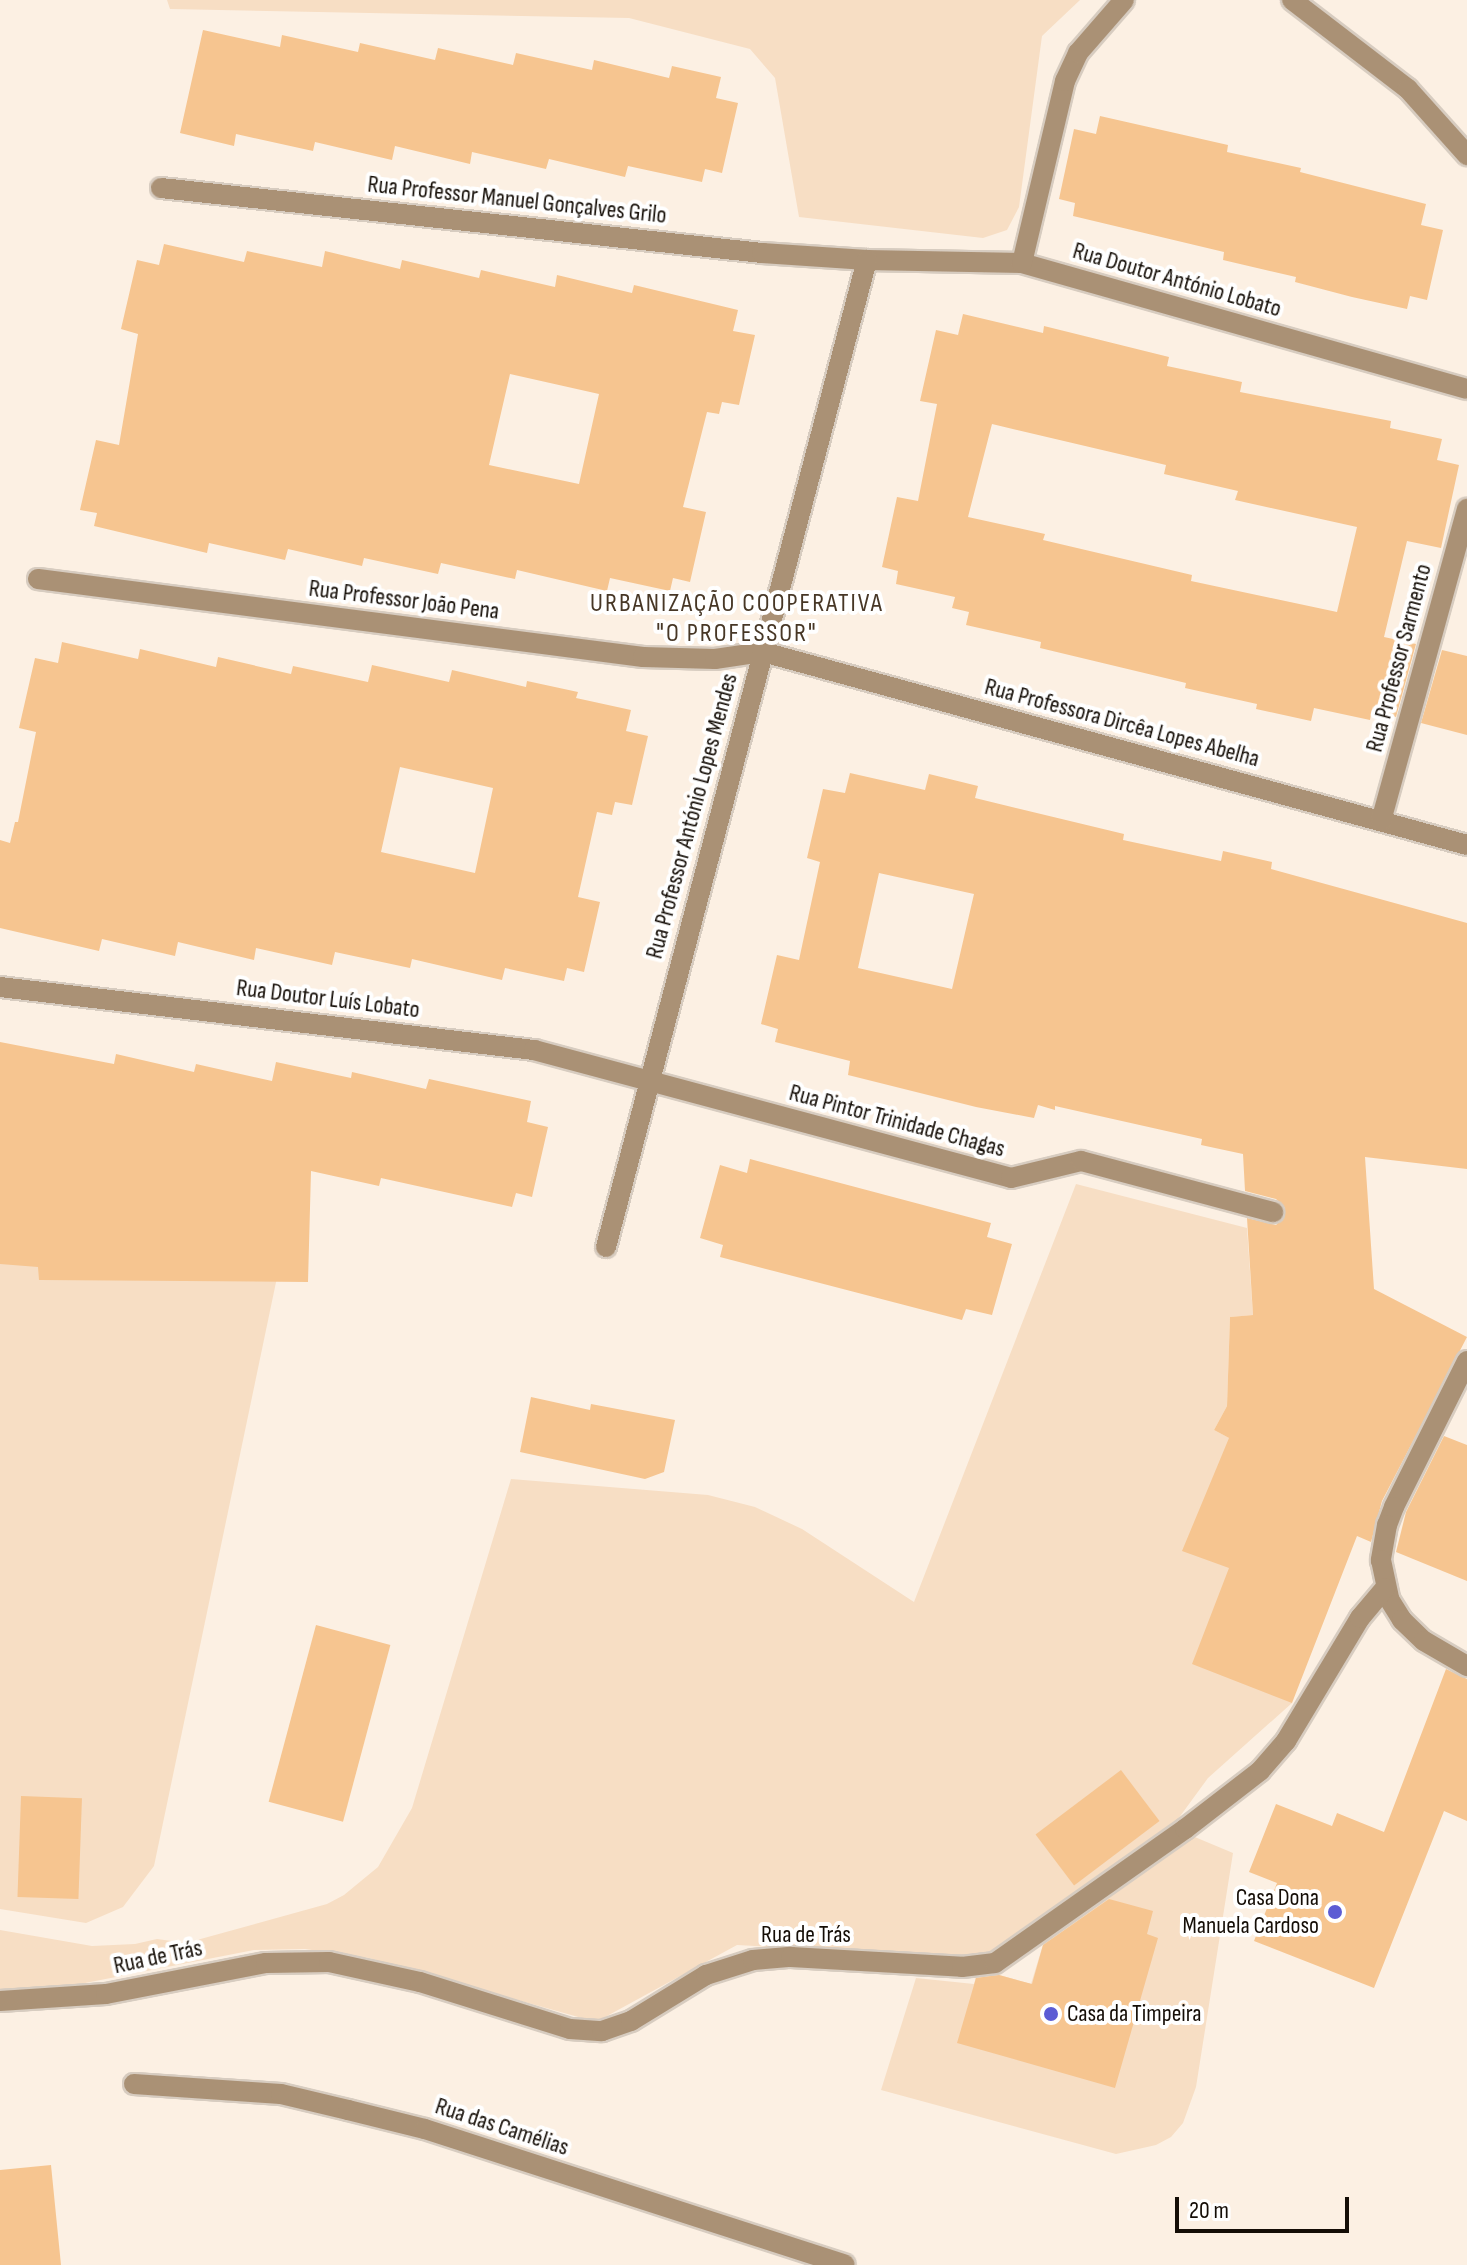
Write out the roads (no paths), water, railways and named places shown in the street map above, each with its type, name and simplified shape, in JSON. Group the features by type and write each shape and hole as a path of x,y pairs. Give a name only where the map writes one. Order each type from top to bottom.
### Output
{"street":[{"path":"1022,263 1065,81 1078,53 1124,0"},
{"path":"1292,0 1408,89 1467,155"},
{"name":"Rua Professor Manuel Gonçalves Grilo","path":"161,188 762,253 867,260"},
{"name":"Rua Doutor António Lobato","path":"867,260 1022,263 1467,389"},
{"name":"Rua Professor António Lopes Mendes","path":"606,1247 867,260"},
{"name":"Rua Professor Sarmento","path":"1381,821 1467,509"},
{"name":"Rua Professor João Pena","path":"38,579 643,657 715,659 763,652"},
{"name":"Rua Professora Dircêa Lopes Abelha","path":"763,652 1467,845"},
{"name":"Rua Doutor Luís Lobato","path":"0,987 494,1044 574,1060 647,1083"},
{"name":"Rua Pintor Trinidade Chagas","path":"647,1083 1011,1178 1081,1161 1273,1212"},
{"path":"1467,1361 1387,1525 1381,1560 1385,1588 1394,1610 1412,1631 1467,1666"},
{"name":"Rua de Trás","path":"0,2001 106,1994 266,1963 329,1962 390,1974 586,2032 617,2027 706,1975 753,1960 791,1957 975,1968 995,1963 1185,1829 1260,1771 1286,1741 1348,1636 1385,1588"},
{"name":"Rua das Camélias","path":"134,2084 281,2094 363,2113 425,2129 845,2265"}],"place":[{"name":"Casa Dona Manuela Cardoso","path":"1335,1912"},
{"name":"Casa da Timpeira","path":"1051,2014"}],"district":[{"name":"URBANIZAÇÃO COOPERATIVA \"O PROFESSOR\"","path":"737,619"}]}
